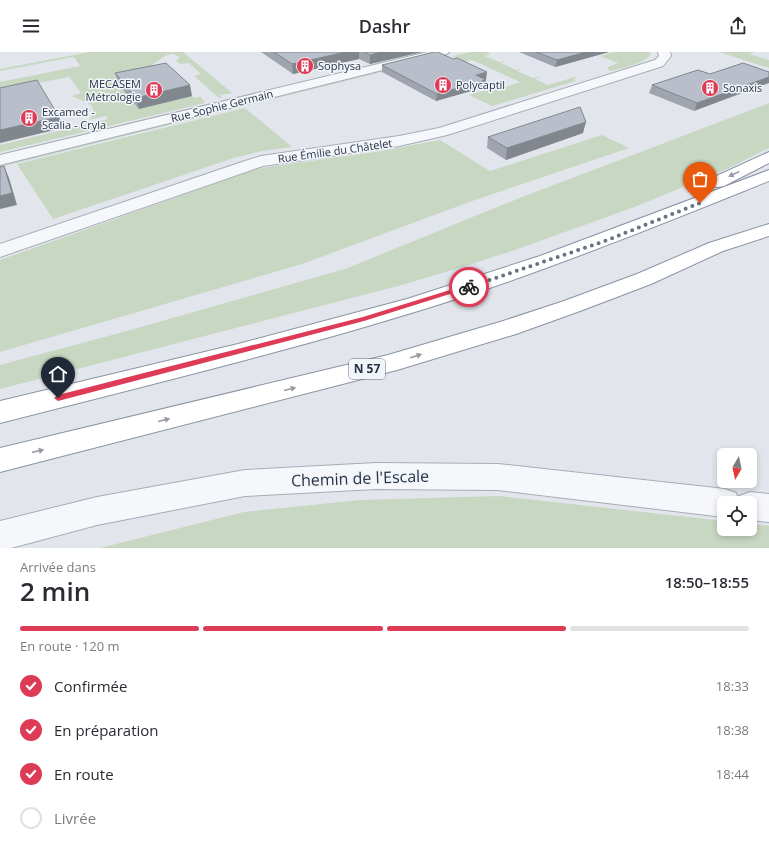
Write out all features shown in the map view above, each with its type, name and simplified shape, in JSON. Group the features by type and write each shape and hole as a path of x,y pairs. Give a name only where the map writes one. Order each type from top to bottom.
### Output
{"highway":[{"path":"605,241 699,191 769,157"},
{"path":"0,412 364,319 473,286 605,241 769,175"},
{"name":"N 57","path":"0,460 388,364 448,346 572,306 644,279 769,224"},
{"path":"724,244 769,230"}],"street":[{"name":"Rue Sophie Germain","path":"0,160 443,52"},
{"name":"Rue Émilie du Châtelet","path":"0,251 248,165 399,141 442,132 659,64 664,56 664,52"},
{"name":"Chemin de l'Escale","path":"10,538 97,511 245,482 376,476 498,477 717,502"},
{"path":"757,507 769,508"}],"green space":[{"path":"89,52 183,52 232,93 220,95 222,98 219,98 194,76 201,74 189,63 180,64 176,61 180,57 173,54 167,55 144,70 114,82 118,84 139,109 192,96 195,98 201,97 205,103 0,152 0,145 108,119 106,116 89,120 93,110 92,107 90,104 72,96 81,93 69,77 0,90 0,82 80,66 74,57 0,71 0,69"},
{"path":"470,52 489,52 488,53 491,54 485,56 499,62 507,61 501,63 516,70 523,68 517,71 533,78 541,76 535,79 548,85 575,77 577,78 573,79 576,81 492,106 469,95 493,88 497,90 520,82 472,60 464,62 453,56"},
{"path":"613,52 651,53 645,60 611,71 607,69 608,67 618,63 600,56"},
{"path":"719,52 754,52 750,54 769,60 769,68"},
{"path":"435,57 442,57 0,167 0,164"},
{"path":"769,103 769,148 729,168 632,208 512,251 402,285 0,389 0,365 345,269 517,199"},
{"path":"204,105 206,107 0,157 0,154"},
{"path":"245,108 292,147 262,151 234,158 53,219 17,164"},
{"path":"602,135 629,148 475,200 302,264 0,352 0,260 250,171 268,167 375,152 440,140 490,171"},
{"path":"499,496 717,520 717,536 757,536 757,525 769,526 769,548 100,548 244,512 360,500"}],"building":[{"path":"274,52 346,52 292,64"},
{"path":"364,52 381,52 370,55"},
{"path":"438,52 453,59 457,58 487,72 476,75 486,80 437,94 382,65"},
{"path":"536,52 586,52 557,60"},
{"path":"166,63 190,85 136,98 115,73"},
{"name":"Sonaxis","path":"743,63 769,72 769,77 697,103 652,85 698,70 710,74"},
{"name":"Excamed - Scalia - Cryla","path":"37,80 59,117 0,130 0,88"},
{"path":"580,107 586,122 507,148 488,137"},
{"path":"4,166 12,193 0,196 0,167"}],"way so far":[{"path":"469,287 605,241 700,203"}],"place":[{"name":"Sophysa","path":"305,66"},
{"name":"Polycaptil","path":"443,85"},
{"name":"Sonaxis","path":"710,88"},
{"name":"MECASEM Métrologie","path":"154,90"},
{"name":"Excamed - Scalia - Cryla","path":"29,118"}],"route":[{"path":"58,398 364,319 469,287"}]}
